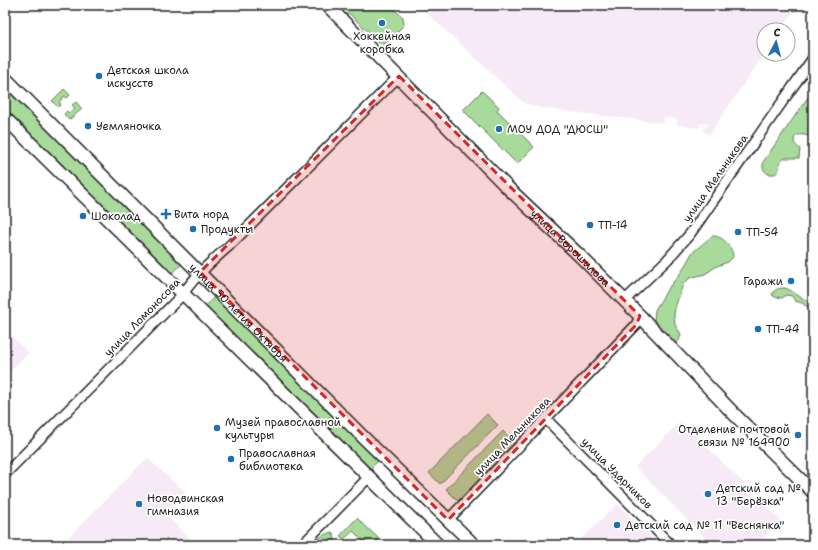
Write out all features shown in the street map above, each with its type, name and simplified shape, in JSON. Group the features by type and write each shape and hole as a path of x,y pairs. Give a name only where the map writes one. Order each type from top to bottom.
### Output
{"main road":[{"name":"улица Ворошилова","path":"327,5 399,76 507,187 580,256 640,316 734,414 813,492"},
{"name":"улица 50-летия Октября","path":"5,78 200,272 235,310 473,545"},
{"path":"5,118 438,545"}],"street":[{"name":"улица Мельникова","path":"624,301 667,260 690,234 813,58"},
{"name":"улица Ломоносова","path":"5,474 183,294 200,272 229,246 399,76"},
{"name":"улица Мельникова","path":"448,520 636,325 640,316"},
{"name":"улица Ударников","path":"546,419 671,545"},
{"path":"302,545 369,476"}],"highlighted area":[{"path":"399,76 640,316 636,325 448,520 200,272"}],"shaded area":[{"path":"418,5 798,5 786,22 756,22 756,62 759,62 709,135 702,130 709,124 700,123 699,128 677,125 677,119 664,117 664,123 539,108 524,103"},
{"path":"5,330 29,353 5,376"},
{"name":"Детский сад № 13 \"Берёзка\"","path":"681,421 781,521 756,545 712,545 635,467"},
{"name":"Новодвинская гимназия","path":"147,458 186,493 165,514 196,545 61,545"},
{"name":"Детский сад № 11 \"Веснянка\"","path":"617,504 659,545 575,545"}],"green space":[{"name":"Хоккейная коробка","path":"340,5 389,5 403,17 404,25 386,43 381,44"},
{"path":"5,88 183,263 172,273 5,108"},
{"path":"64,89 70,95 67,98 64,96 59,102 61,104 58,107 52,101"},
{"path":"813,90 813,133 811,136 796,136 794,141 800,149 799,158 785,158 780,162 777,173 768,174 763,169 763,162"},
{"name":"МОУ ДОД \"ДЮСШ\"","path":"482,91 499,107 497,110 534,147 517,164 463,110"},
{"path":"76,102 82,109 69,120 64,114 67,111 69,113 75,108 72,105"},
{"path":"712,236 720,237 726,242 733,253 733,257 728,262 717,266 705,274 690,278 683,284 674,315 675,325 681,334 675,345 656,330 654,320 655,310 667,290 682,271 692,253"},
{"path":"784,288 813,305 813,311 802,303 795,301 792,296 786,295 782,298 772,295 776,290"},
{"path":"214,297 380,459 370,469 205,307"},
{"path":"487,414 498,425 440,484 429,473"},
{"path":"503,431 515,443 458,501 446,489"},
{"path":"357,518 379,539 374,545 367,545 353,531 344,539 340,536"},
{"path":"331,532 335,538 332,545 306,545 323,536"}],"place":[{"name":"Хоккейная коробка","path":"382,23"},
{"name":"Детская школа искусств","path":"99,76"},
{"name":"Уемляночка","path":"88,126"},
{"name":"МОУ ДОД \"ДЮСШ\"","path":"499,129"},
{"name":"Вита норд","path":"166,214"},
{"name":"Шоколад","path":"83,216"},
{"name":"ТП-14","path":"590,225"},
{"name":"Продукты","path":"193,229"},
{"name":"ТП-54","path":"738,232"},
{"name":"Гаражи","path":"791,281"},
{"name":"ТП-44","path":"758,329"},
{"name":"Музей православной культуры","path":"217,428"},
{"name":"Отделение почтовой связи № 164900","path":"798,435"},
{"name":"Православная библиотека","path":"231,459"},
{"name":"Детский сад № 13 \"Берёзка\"","path":"708,494"},
{"name":"Новодвинская гимназия","path":"139,504"},
{"name":"Детский сад № 11 \"Веснянка\"","path":"617,525"}]}
